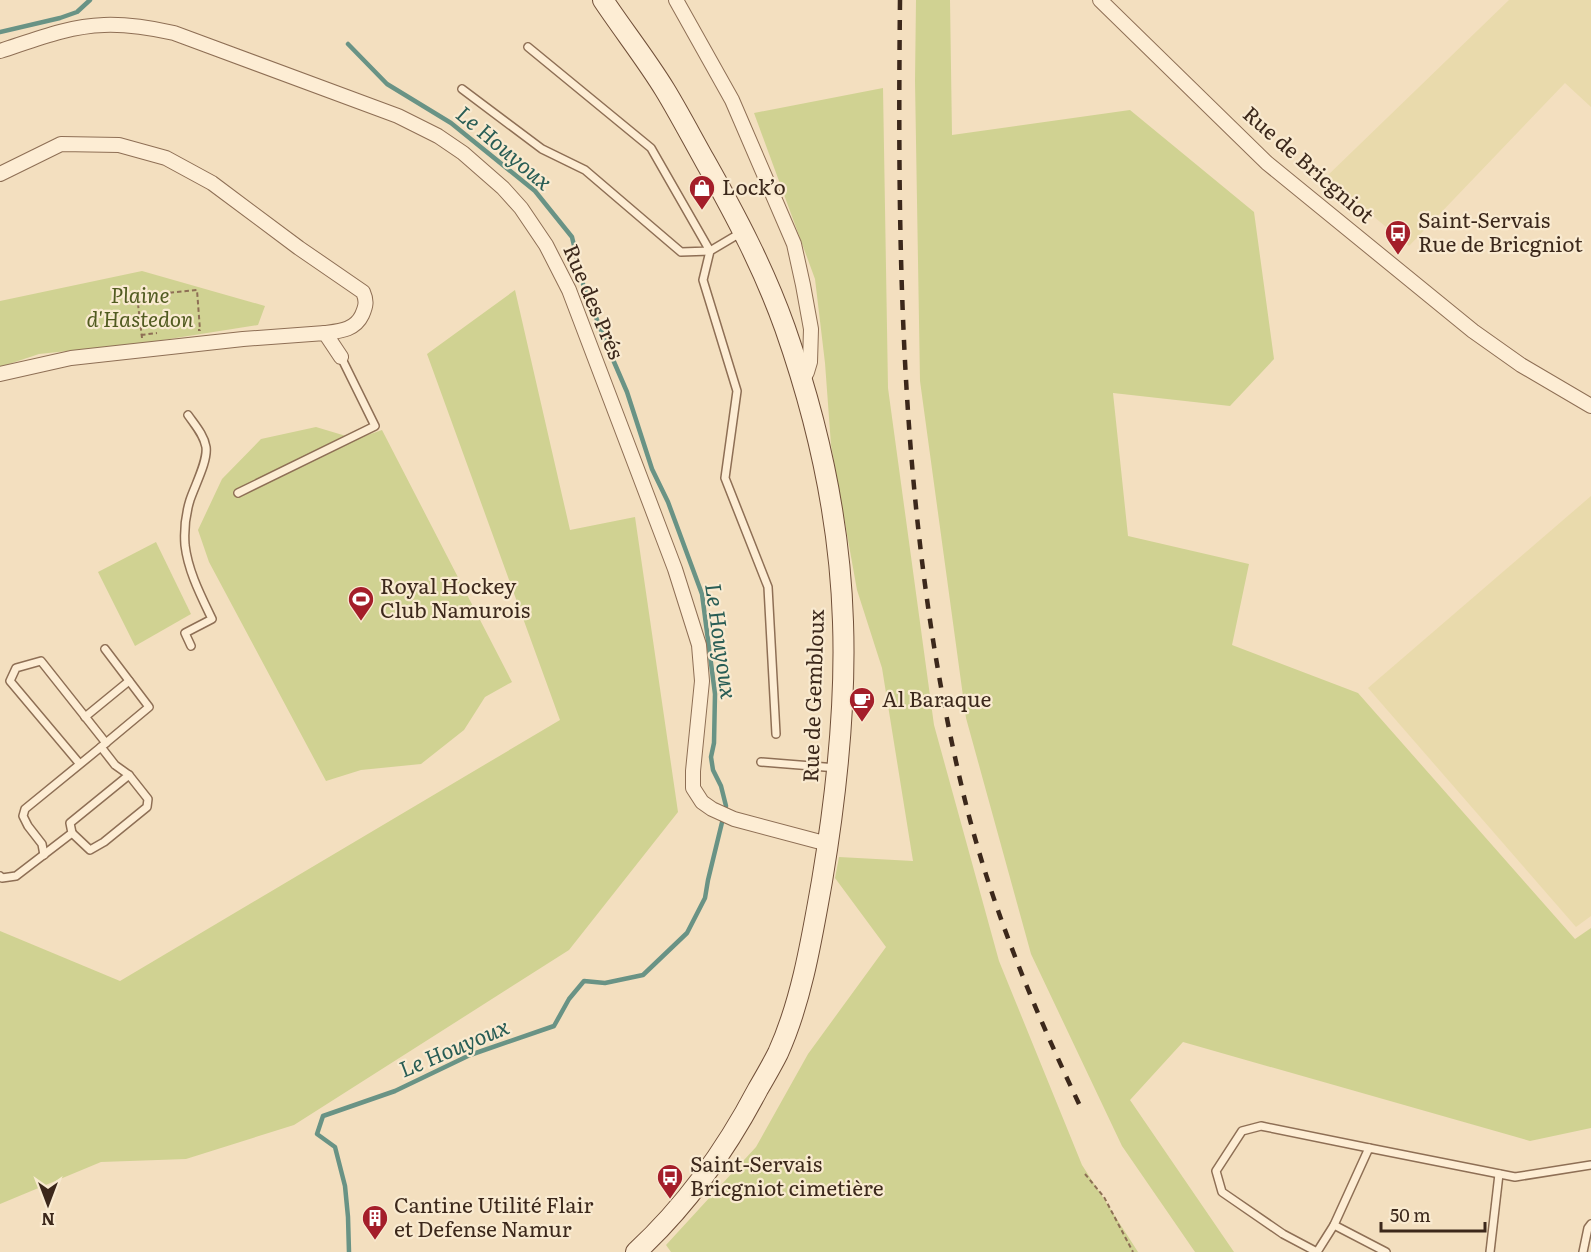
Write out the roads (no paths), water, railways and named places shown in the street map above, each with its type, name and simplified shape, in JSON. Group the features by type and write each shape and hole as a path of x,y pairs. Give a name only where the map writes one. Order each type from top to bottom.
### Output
{"main road":[{"name":"Rue de Gembloux","path":"603,0 664,88 744,231 784,326 802,381 826,476 839,559 844,650 837,768 828,844 806,963 794,1008 778,1052 719,1156 692,1194 636,1252"}],"street":[{"path":"676,0 732,100 794,244 811,329 810,362 802,381"},
{"name":"Rue de Bricgniot","path":"1100,0 1267,163 1473,331 1521,365 1591,406"},
{"name":"Rue des Prés","path":"0,51 52,34 104,25 137,26 174,33 398,116 438,136 463,153 503,188 521,208 546,245 569,290 675,569 699,645 702,681 693,788 702,802 734,819 828,844"},
{"path":"0,174 61,144 119,144 166,158 212,183 363,292 366,305 358,322 347,330 71,358 0,374"},
{"path":"325,333 341,357"}],"lane":[{"path":"528,46 651,148 710,251 703,280 737,391 725,478 768,587 776,734"},
{"path":"462,89 542,149 585,170 681,252 710,251 744,231"},
{"path":"238,493 375,426 341,357"},
{"path":"188,415 200,432 206,446 206,455 189,503 185,546 193,578 212,619 185,633 191,646"},
{"path":"44,855 42,844 23,816 25,809 149,706 105,649"},
{"path":"80,763 10,681 16,668 41,661 85,717 115,765 129,775 148,799 147,807 104,842 90,850 72,833 70,823 129,775"},
{"path":"85,717 129,681"},
{"path":"761,762 837,768"},
{"path":"0,876 2,878 16,876 72,833"},
{"path":"1369,1148 1334,1225 1317,1252 1283,1234 1222,1192 1216,1172 1242,1131 1261,1126 1515,1177 1591,1165"},
{"path":"1490,1252 1499,1174"},
{"path":"1583,1252 1591,1224"},
{"path":"1334,1225 1386,1252"}],"waterway":[{"name":"Le Houyoux","path":"0,32 77,12 90,0"},
{"name":"Le Houyoux","path":"348,44 387,84 451,123 535,191 572,237 583,284 627,392 652,469 668,502 702,594 715,694 714,743 711,757 713,770 721,786 726,806 705,898 687,933 643,975 605,983 584,981 569,999 554,1026 470,1055 395,1091 323,1116 317,1134 335,1147 345,1186 349,1252"}],"railway":[{"path":"900,0 900,198 907,396 926,593 942,691 962,788 998,911 1045,1030 1081,1108"}],"place":[{"name":"Lock’o","path":"702,211"},
{"name":"Saint-Servais Rue de Bricgniot","path":"1398,256"},
{"name":"Royal Hockey Club Namurois","path":"361,622"},
{"name":"Al Baraque","path":"862,723"},
{"name":"Saint-Servais Bricgniot cimetière","path":"670,1200"},
{"name":"Cantine Utilité Flair et Defense Namur","path":"375,1241"}],"park label":[{"name":"Plaine d'Hastedon","path":"140,308"}]}
